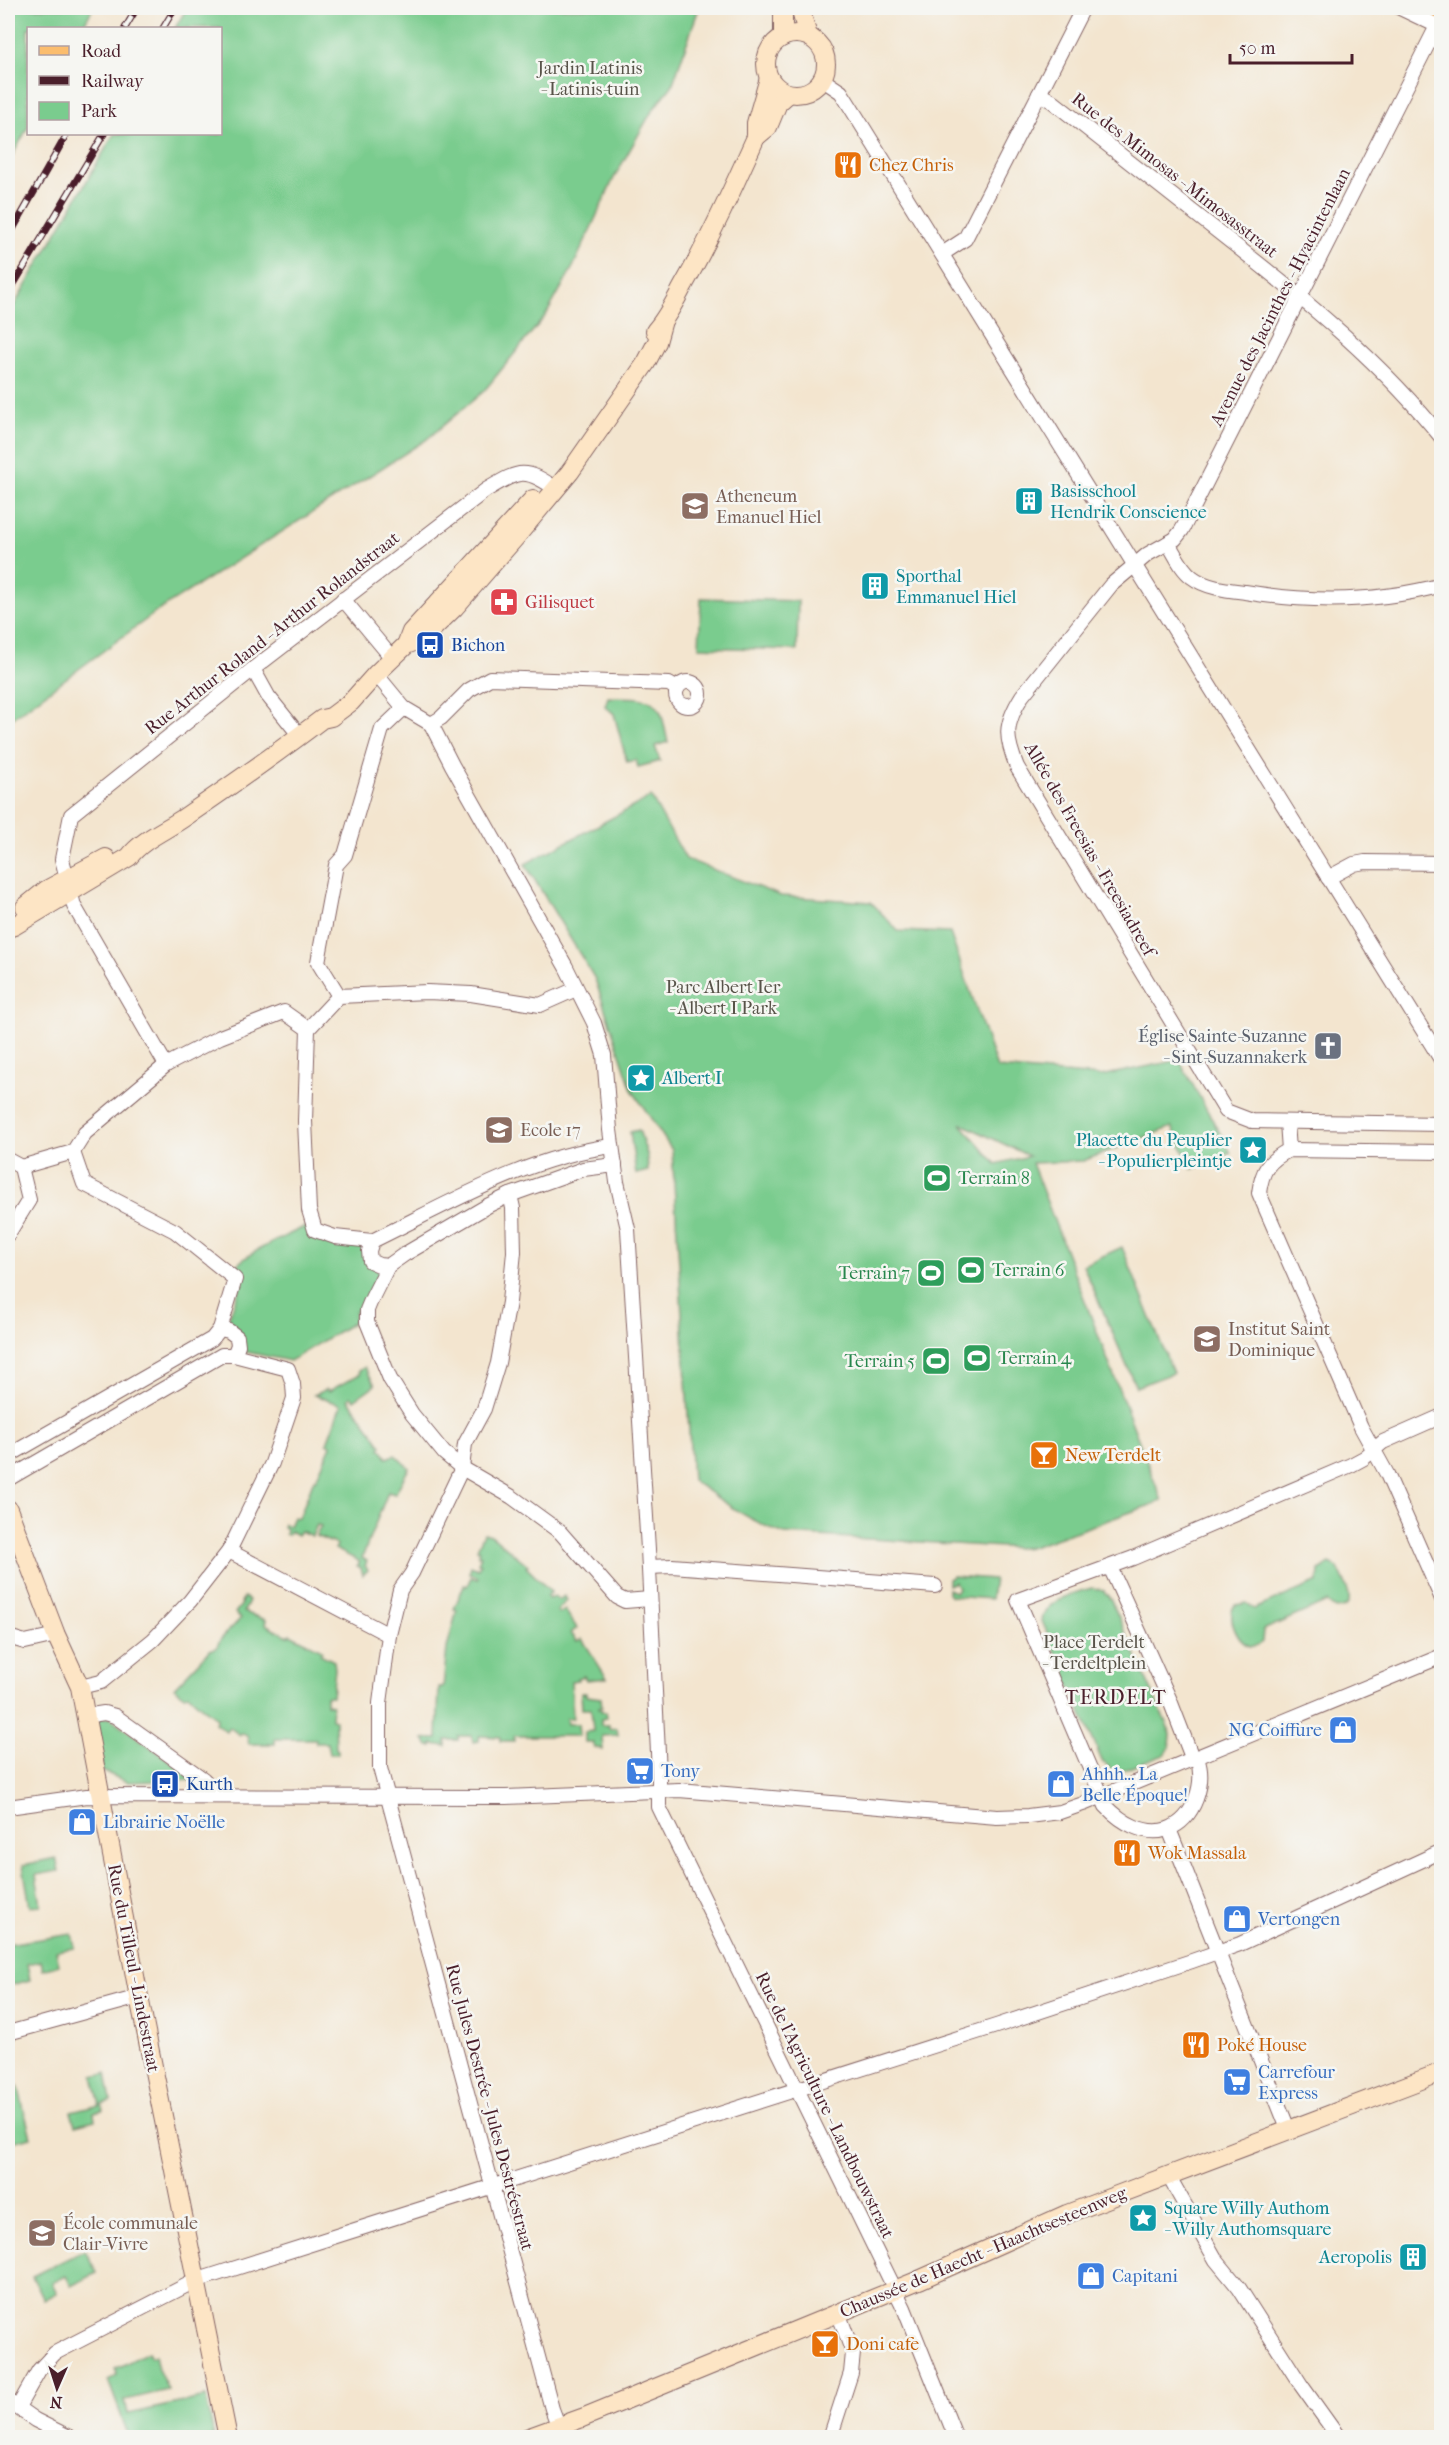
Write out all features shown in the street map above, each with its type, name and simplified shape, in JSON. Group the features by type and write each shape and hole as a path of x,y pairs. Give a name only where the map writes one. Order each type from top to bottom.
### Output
{"street":[{"path":"783,8 783,37"},
{"path":"800,8 808,36"},
{"path":"942,254 965,239 1083,8"},
{"path":"1400,8 1440,18"},
{"name":"Avenue des Jacinthes - Hyacintenlaan","path":"1134,565 1175,539 1182,530 1440,18"},
{"path":"799,34 808,36 821,47 825,55 827,63 823,80 818,86 804,94 788,94 774,85 769,78 766,70 767,54 776,41 783,37 799,34"},
{"path":"8,926 10,920 46,890 68,885 129,856 136,848 169,828 322,719 331,717 351,702 406,645 411,632 551,486 649,339 662,324 717,223 756,136 756,123 769,78"},
{"path":"823,80 841,92 1442,1061"},
{"path":"756,136 768,127 778,103 788,94"},
{"name":"Rue des Mimosas - Mimosasstraat","path":"1039,94 1052,101 1300,297 1372,361 1442,438"},
{"name":"Rue Arthur Roland - Arthur Rolandstraat","path":"166,1065 74,906 62,859 71,815 253,669 486,490 522,473 532,473 551,486"},
{"path":"1168,543 1192,577 1217,588 1282,599 1366,599 1409,594 1442,585"},
{"name":"Allée des Freesias - Freesiadreef","path":"1134,565 1111,585 1022,696 1011,714 1006,736 1017,767 1226,1111 1252,1121 1442,1124"},
{"path":"343,599 392,658"},
{"path":"253,669 268,696 300,736"},
{"path":"376,674 404,708 431,724 441,718 469,690 490,678 669,684 677,689"},
{"path":"339,996 318,962 336,865 345,855 382,729 404,708"},
{"name":"Rue de l'Agriculture - Landbouwstraat","path":"431,724 594,1023 604,1055 612,1146 628,1229 649,1567 659,1807 895,2289 956,2438"},
{"path":"1328,878 1354,864 1365,862 1442,863"},
{"path":"576,989 540,1005 471,994 427,992 339,996 308,1029 305,1121 309,1210 315,1230 335,1237 372,1241 488,1184 565,1155 612,1146"},
{"path":"8,1160 21,1167 73,1152 85,1133 166,1065 220,1037 284,1012 308,1029"},
{"path":"1287,1122 1288,1150"},
{"path":"1442,1152 1288,1150 1273,1159 1261,1176 1259,1193 1442,1599"},
{"path":"8,1456 212,1339 220,1329 235,1279 175,1232 84,1184 73,1152"},
{"path":"615,1165 582,1169 489,1205 388,1266 367,1310 367,1322 390,1379 412,1414 444,1453 462,1468 512,1497 560,1533 587,1561 617,1598 625,1601 650,1599"},
{"path":"8,1234 29,1200 21,1167"},
{"name":"Rue Jules Destrée - Jules Destréestraat","path":"510,1196 513,1208 514,1252 509,1302 498,1363 484,1409 465,1444 462,1468 412,1573 400,1590 389,1635 380,1703 380,1768 561,2432"},
{"path":"372,1241 369,1251 370,1261 388,1266"},
{"path":"220,1329 229,1331 237,1337 238,1346 234,1355"},
{"path":"8,1479 222,1355 234,1355 288,1369 293,1384 294,1398 272,1463 229,1551 190,1601 153,1640 101,1682 80,1686"},
{"path":"1110,1567 1169,1698 1201,1777 1198,1795 1192,1807 1169,1829 1153,1830 1133,1827 1116,1817 1106,1806 1018,1600 1110,1567 1351,1465 1383,1442 1442,1416"},
{"name":"Rue du Tilleul - Lindestraat","path":"8,1509 56,1635 80,1686 139,1997 228,2438"},
{"path":"229,1551 389,1635"},
{"path":"649,1567 672,1566 935,1586"},
{"path":"8,1638 25,1641 56,1635"},
{"path":"8,1808 87,1796 506,1797 679,1790 997,1817 1028,1816 1060,1812 1103,1796 1442,1656"},
{"path":"85,1716 104,1713 116,1716 203,1779 210,1785 211,1796"},
{"path":"1169,1829 1288,2129"},
{"path":"70,2438 35,2420 13,2404 55,2353 195,2281 985,2030 1217,1952 1251,1939 1442,1851"},
{"path":"8,2033 139,1997"},
{"name":"Chaussée de Haecht - Haachtsesteenweg","path":"527,2438 561,2432 1067,2214 1442,2072"},
{"path":"1168,2175 1216,2260 1239,2288 1301,2385 1339,2438"},
{"path":"830,2438 851,2373 853,2353 838,2312"}],"green space":[{"path":"8,8 93,8 83,27 27,27 27,129 8,164"},
{"name":"Jardin Latinis - Latinis-tuin","path":"187,8 699,8 672,86 652,111 614,178 573,267 546,315 484,391 426,440 159,610 8,721 8,316 113,135 222,135 222,27 176,27"},
{"path":"701,598 798,601 797,650 699,647"},
{"path":"608,697 643,699 655,704 663,720 668,742 655,746 660,761 638,767 636,760 627,762 614,714 605,706"},
{"name":"Parc Albert Ier - Albert I Park","path":"651,797 686,859 781,896 871,902 898,931 950,933 997,1068 1101,1076 1179,1060 1231,1153 1192,1169 1172,1127 1083,1161 1032,1163 1162,1501 1032,1547 1020,1548 785,1534 748,1517 692,1480 672,1150 632,1090 595,979 525,864","holes":["961,1124 1029,1156 996,1164"]},
{"path":"639,1130 647,1154 648,1171 636,1174 630,1132"},
{"path":"306,1226 312,1233 365,1245 381,1271 361,1311 355,1311 354,1322 290,1361 242,1351 226,1325 240,1288 233,1270 256,1251"},
{"path":"1122,1247 1173,1373 1136,1387 1083,1265"},
{"path":"365,1367 375,1385 354,1400 351,1396 348,1399 382,1446 380,1448 387,1458 395,1455 409,1468 395,1494 388,1492 362,1558 367,1561 365,1566 368,1570 363,1575 361,1568 357,1566 359,1561 335,1549 337,1545 316,1536 321,1526 317,1525 312,1536 300,1531 297,1535 290,1531 288,1535 285,1534 286,1529 283,1527 284,1524 289,1526 293,1517 299,1518 314,1479 330,1448 331,1445 327,1443 341,1405 314,1395 327,1389 329,1391 360,1374 359,1371"},
{"path":"484,1533 491,1535 528,1565 526,1567 551,1592 546,1596 549,1599 554,1596 559,1600 564,1596 567,1600 557,1611 559,1614 565,1610 577,1628 571,1633 577,1641 582,1639 607,1678 586,1680 584,1676 571,1681 573,1718 566,1718 567,1724 578,1724 579,1736 514,1736 514,1741 500,1741 500,1737 479,1736 479,1741 473,1742 472,1736 458,1736 458,1740 446,1740 446,1746 432,1744 428,1746 424,1739 437,1739 439,1687 443,1687 447,1648 457,1610 454,1609 464,1585 467,1586 471,1577 477,1579 478,1577 469,1573 471,1566 478,1569 481,1564 478,1563 481,1556 478,1555 480,1550 477,1549"},
{"path":"1330,1564 1338,1568 1349,1593 1348,1604 1344,1608 1336,1609 1327,1602 1263,1630 1262,1642 1255,1646 1248,1645 1237,1635 1232,1619 1235,1605 1247,1603 1254,1609 1318,1582 1319,1570"},
{"path":"953,1576 994,1579 991,1599 951,1596 948,1589 955,1592 958,1588 955,1582 948,1585 948,1579"},
{"name":"Place Terdelt - Terdeltplein","path":"1092,1588 1103,1590 1111,1600 1171,1734 1170,1746 1164,1755 1121,1771 1112,1770 1102,1761 1042,1621 1048,1608 1061,1598"},
{"path":"244,1597 249,1600 244,1612 266,1620 265,1624 322,1650 320,1654 334,1661 332,1696 326,1696 326,1704 332,1705 331,1719 335,1720 338,1754 329,1754 327,1743 316,1743 316,1739 275,1739 275,1744 249,1744 247,1735 241,1733 240,1735 229,1727 226,1731 215,1723 217,1718 188,1694 184,1695 174,1688 210,1650 216,1648 221,1639 241,1618 235,1613"},
{"path":"581,1693 601,1698 602,1707 599,1709 606,1712 607,1718 601,1719 601,1725 609,1725 609,1729 617,1728 618,1735 602,1736 603,1750 594,1747 593,1742 585,1742 585,1732 593,1731 591,1709 582,1709"},
{"path":"96,1718 110,1718 196,1780 127,1782 102,1771"},
{"path":"56,1858 59,1871 36,1875 41,1905 30,1907 23,1865"},
{"path":"72,1934 75,1948 56,1951 59,1965 43,1970 41,1961 27,1964 30,1980 8,1986 8,1944"},
{"path":"106,2073 111,2101 102,2104 103,2110 94,2112 95,2120 75,2125 71,2112 100,2105 93,2076"},
{"path":"18,2086 31,2137 8,2143 8,2089"},
{"path":"85,2250 97,2273 71,2286 66,2276 52,2283 57,2293 44,2300 32,2276"},
{"path":"148,2352 151,2357 155,2355 158,2369 168,2390 125,2400 128,2414 206,2397 214,2437 129,2437 108,2380 118,2375 115,2369"}],"railway":[{"path":"126,27 137,8"},
{"path":"164,27 175,8"},
{"path":"8,238 66,135"},
{"path":"8,294 103,135"}],"place":[{"name":"Chez Chris","path":"848,165"},
{"name":"Basisschool Hendrik Conscience","path":"1029,501"},
{"name":"Atheneum Emanuel Hiel","path":"695,506"},
{"name":"Sporthal Emmanuel Hiel","path":"875,586"},
{"name":"Gilisquet","path":"504,602"},
{"name":"Bichon","path":"430,645"},
{"name":"Église Sainte-Suzanne - Sint-Suzannakerk","path":"1328,1046"},
{"name":"Albert I","path":"641,1078"},
{"name":"Ecole 17","path":"499,1130"},
{"name":"Placette du Peuplier - Populierpleintje","path":"1253,1150"},
{"name":"Terrain 8","path":"937,1178"},
{"name":"Terrain 6","path":"971,1270"},
{"name":"Terrain 7","path":"931,1273"},
{"name":"Institut Saint Dominique","path":"1207,1339"},
{"name":"Terrain 4","path":"977,1358"},
{"name":"Terrain 5","path":"936,1361"},
{"name":"New Terdelt","path":"1044,1455"},
{"name":"NG Coiffure","path":"1343,1730"},
{"name":"Tony","path":"640,1771"},
{"name":"Kurth","path":"165,1784"},
{"name":"Ahhh... La Belle Époque!","path":"1061,1784"},
{"name":"Librairie Noëlle","path":"82,1822"},
{"name":"Wok Massala","path":"1127,1853"},
{"name":"Vertongen","path":"1237,1919"},
{"name":"Poké House","path":"1196,2045"},
{"name":"Carrefour Express","path":"1237,2082"},
{"name":"Square Willy Authom - Willy Authomsquare","path":"1143,2218"},
{"name":"École communale Clair-Vivre","path":"42,2233"},
{"name":"Aeropolis","path":"1413,2257"},
{"name":"Capitani","path":"1091,2276"},
{"name":"Doni cafe","path":"825,2344"}],"district":[{"name":"TERDELT","path":"1116,1697"}]}
